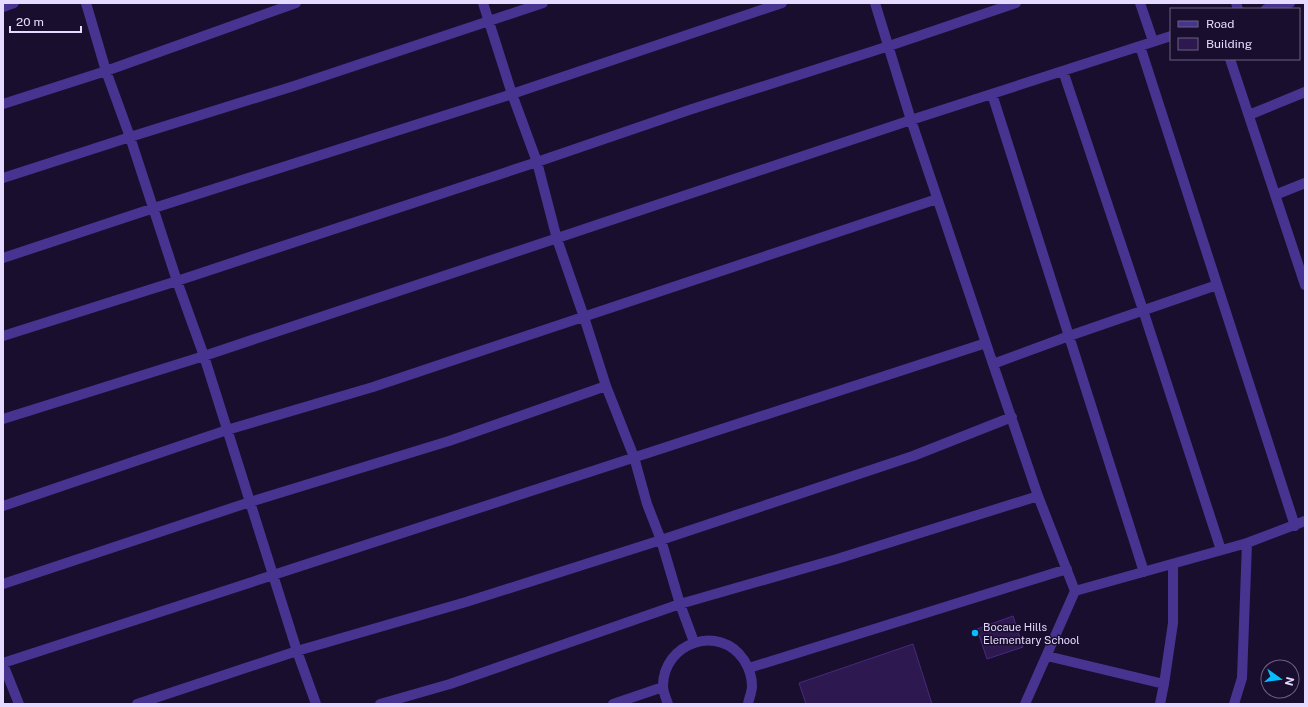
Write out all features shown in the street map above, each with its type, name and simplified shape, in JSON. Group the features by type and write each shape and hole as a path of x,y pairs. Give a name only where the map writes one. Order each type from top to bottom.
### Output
{"street":[{"path":"3,7 14,3"},
{"path":"86,3 106,71 130,136 177,281 204,356 297,651 316,704"},
{"path":"3,104 106,71 296,3"},
{"path":"483,3 512,94 537,162 557,239 606,386 634,457 647,504 661,540 680,604 694,642"},
{"path":"3,178 130,136 294,86 543,3"},
{"path":"3,258 154,208 512,94 782,3"},
{"path":"875,3 911,120 993,364 1038,496 1075,591 1025,704"},
{"path":"3,336 177,281 537,162 688,110 889,46 1016,3"},
{"path":"1140,3 1153,41"},
{"path":"1270,8 1290,3"},
{"path":"3,419 204,356 911,120 1170,36"},
{"path":"1140,46 1295,526"},
{"path":"1230,60 1275,195 1302,263 1305,285"},
{"path":"1063,71 1221,550"},
{"path":"1249,115 1305,92"},
{"path":"992,94 1144,572"},
{"path":"1275,195 1305,183"},
{"path":"3,506 227,430 373,387 937,199"},
{"path":"993,364 1217,285"},
{"path":"19,704 3,664 986,343"},
{"path":"3,584 250,502 449,441 606,386"},
{"path":"138,704 297,651 466,602 661,540 913,456 1012,417"},
{"path":"380,704 450,684 680,604 837,559 1038,496"},
{"path":"1075,591 1247,543 1305,522"},
{"path":"1234,704 1242,678 1247,543"},
{"path":"1160,704 1173,623 1173,564"},
{"path":"749,668 1067,569"},
{"path":"668,704 663,687 665,673 671,660 681,649 694,642 710,640 727,644 740,654 749,668 752,686 748,704"},
{"path":"1047,656 1164,684"},
{"path":"613,704 663,687"}],"building":[{"path":"1013,616 1023,647 987,659 977,629"},
{"path":"913,644 932,704 806,704 799,683"}],"place":[{"name":"Bocaue Hills Elementary School","path":"975,633"}]}
